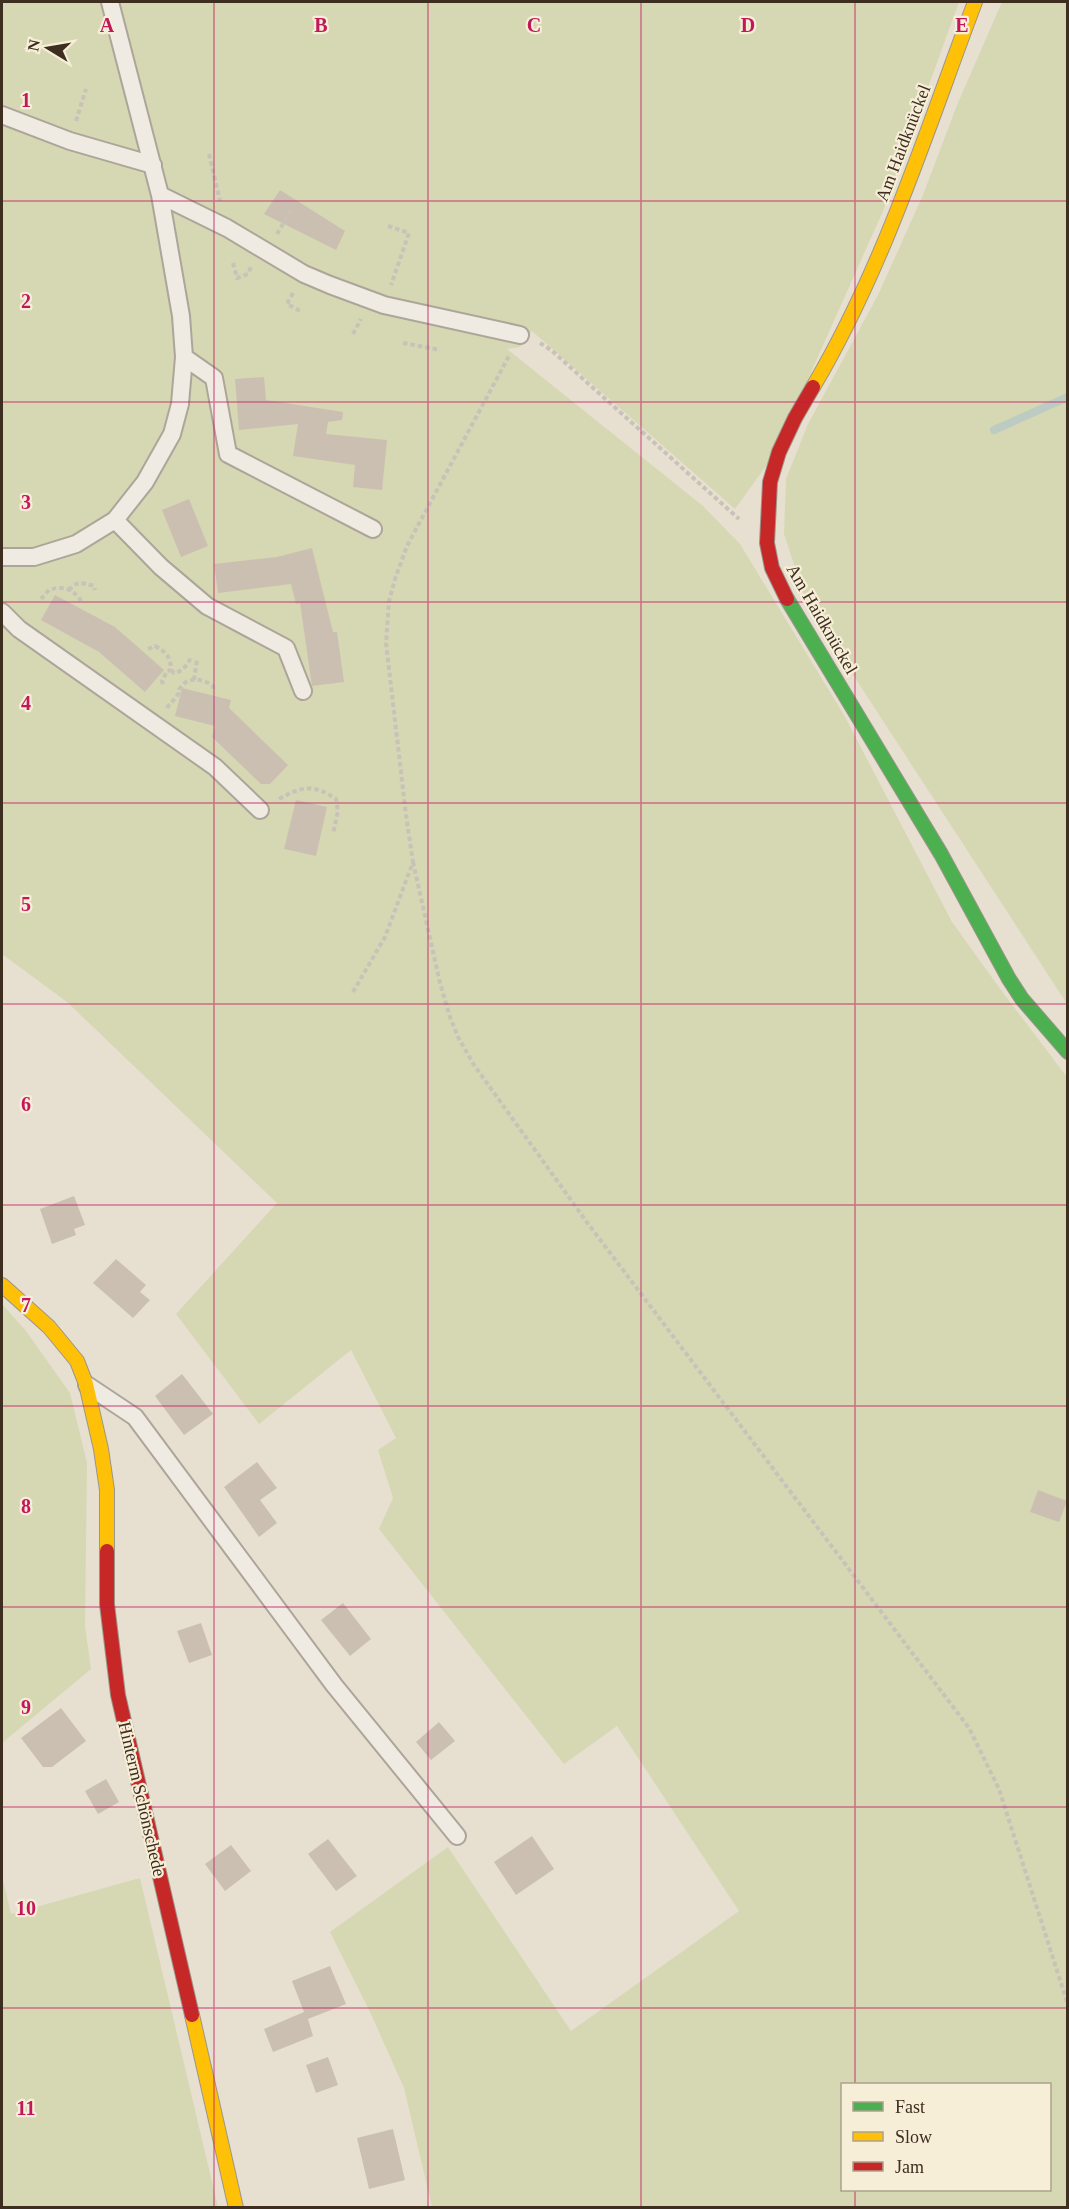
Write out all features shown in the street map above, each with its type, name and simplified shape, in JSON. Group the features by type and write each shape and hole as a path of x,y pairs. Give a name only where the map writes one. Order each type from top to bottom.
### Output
{"street":[{"name":"Am Haidknückel","path":"975,2 873,273 840,342 795,418 779,452 770,482 767,543 771,568 789,604 941,854 1010,979 1022,999 1068,1052"},
{"name":"Hinterm Schönschede","path":"2,1285 49,1327 77,1361 86,1384 101,1449 106,1490 107,1604 118,1695 236,2208"}],"lane":[{"path":"2,557 34,557 76,544 115,520 145,482 172,434 180,404 184,357 181,316 160,195 111,2"},
{"path":"2,115 70,141 153,165"},
{"path":"160,195 227,228 304,274 384,305 520,335"},
{"path":"184,357 214,378 228,454 373,529"},
{"path":"115,520 161,567 207,606 286,648 303,691"},
{"path":"2,612 19,629 215,767 260,810"},
{"path":"86,1384 135,1416 334,1684 457,1836"}],"path":[{"path":"70,141 86,88"},
{"path":"209,154 227,228"},
{"path":"384,305 409,233 388,226"},
{"path":"767,543 712,497 551,350 541,343 520,335 407,546 389,601 386,643 413,862 440,983 450,1017 474,1065 586,1221 969,1728 999,1789 1068,2005"},
{"path":"403,343 440,350"},
{"path":"69,590 74,583 80,582 94,586 95,590"},
{"path":"41,599 49,590 56,588 69,590 78,595 81,601"},
{"path":"148,649 155,646 164,651 171,661 171,670"},
{"path":"171,670 174,673 178,672 188,664 191,657"},
{"path":"194,680 197,660"},
{"path":"164,687 162,681 167,671 171,670"},
{"path":"160,728 164,712 186,681 207,681 213,686 213,692"},
{"path":"260,810 297,790 322,789 336,799 338,811 333,834"},
{"path":"353,992 385,937 413,862"}],"green space":[{"path":"2,2 959,2 883,211 774,455 735,509 532,331 520,347 507,349 703,506 740,544 844,715 952,922 1067,1077 1067,2207 432,2207 404,2088 371,2014 330,1932 448,1847 571,2031 739,1911 617,1726 564,1764 379,1529 393,1498 378,1450 396,1438 351,1350 259,1424 176,1314 277,1203 67,1002 2,954"},
{"path":"1002,2 1067,2 1067,1004 807,604 784,534 786,479 808,424 878,295 923,195 957,105"},
{"path":"2,1304 26,1331 70,1393 87,1463 85,1626 91,1669 2,1743"},
{"path":"2,1876 11,1914 140,1878 218,2207 2,2207"}],"building":[{"path":"280,190 345,231 336,250 264,214"},
{"path":"264,377 266,400 343,412 342,420 328,422 326,434 387,440 382,490 353,487 355,465 293,456 298,424 239,430 235,379"},
{"path":"189,499 208,546 181,557 162,510"},
{"path":"312,548 333,632 337,632 344,682 312,686 300,603 296,604 291,584 218,593 214,564 277,557"},
{"path":"55,595 115,627 164,670 145,692 99,652 41,620"},
{"path":"182,688 231,700 229,708 288,765 270,784 261,784 212,737 215,726 175,716"},
{"path":"296,800 327,807 316,856 284,849"},
{"path":"74,1196 85,1225 74,1229 76,1235 52,1244 40,1209"},
{"path":"116,1259 146,1285 140,1292 150,1300 133,1318 93,1283"},
{"path":"182,1374 213,1414 184,1435 155,1396"},
{"path":"257,1462 277,1488 260,1500 277,1523 259,1537 224,1487"},
{"path":"1038,1490 1067,1501 1059,1522 1030,1512"},
{"path":"343,1603 371,1639 350,1656 321,1620"},
{"path":"201,1623 212,1655 189,1663 177,1631"},
{"path":"61,1708 86,1741 52,1767 43,1767 21,1738"},
{"path":"439,1722 455,1741 431,1760 416,1742"},
{"path":"106,1779 119,1802 98,1814 85,1791"},
{"path":"532,1836 554,1869 516,1895 494,1862"},
{"path":"328,1839 357,1876 336,1891 308,1854"},
{"path":"231,1845 251,1871 225,1891 205,1864"},
{"path":"330,1966 346,2004 308,2019 313,2036 273,2052 264,2029 304,2012 292,1981"},
{"path":"328,2057 338,2085 316,2093 306,2065"},
{"path":"393,2129 405,2180 369,2189 357,2138"}],"waterway":[{"path":"994,430 1068,397"}],"traffic: fast":[{"path":"787,599 941,854 1009,979 1022,999 1068,1052"}],"traffic: slow":[{"path":"813,387 883,247 975,2"},
{"path":"2,1285 49,1327 77,1361 86,1384 101,1449 107,1490 107,1551"},
{"path":"192,2015 236,2208"}],"traffic: jam":[{"path":"787,599 772,568 767,543 770,482 779,452 813,387"},
{"path":"107,1551 107,1604 118,1695 192,2015"}]}
